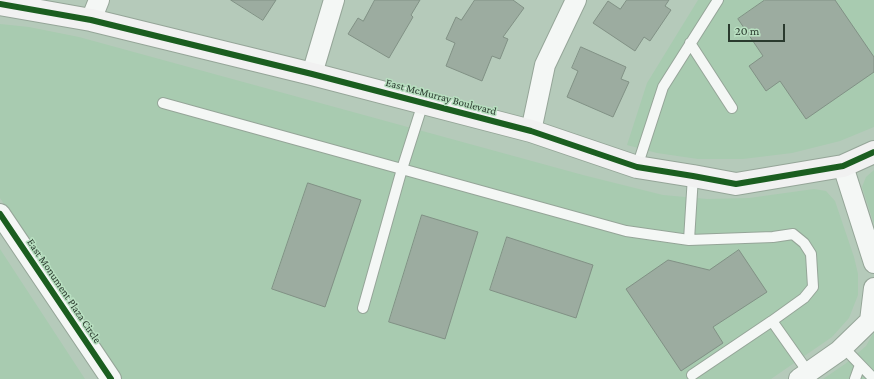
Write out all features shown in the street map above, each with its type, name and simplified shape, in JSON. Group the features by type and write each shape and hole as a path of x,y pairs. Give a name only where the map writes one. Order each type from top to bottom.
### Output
{"street":[{"path":"92,20 99,0"},
{"path":"312,74 334,0"},
{"path":"531,131 545,65 576,0"},
{"name":"East McMurray Boulevard","path":"0,4 92,20 312,74 531,131 637,167 736,184 843,166 874,152"},
{"path":"843,166 874,263"},
{"name":"East Monument Plaza Circle","path":"0,214 111,379"},
{"path":"803,376 843,347 872,322 874,288"}],"lane":[{"path":"637,167 663,88 718,0"},
{"path":"690,43 732,108"},
{"path":"163,103 626,231 689,240 773,237 793,234 804,243 811,254 813,287 804,298 692,375"},
{"path":"363,308 402,169 423,103"},
{"path":"689,240 694,176"},
{"path":"772,321 803,376"},
{"path":"843,347 874,379"},
{"path":"855,379 860,365"}],"shaded area":[{"path":"698,0 874,0 874,127 840,141 792,153 743,159 698,159 657,153 627,145 647,83"},
{"path":"0,24 29,27 79,37 583,175 663,195 707,199 749,198 814,189 826,191 835,201 854,257 858,274 858,295 849,318 832,337 771,379 121,379 0,198"},
{"path":"874,170 874,224 862,187 866,177"},
{"path":"0,249 85,379 0,379"},
{"path":"874,332 874,379 823,379 845,364 866,346"}],"building":[{"path":"231,0 276,0 263,20"},
{"path":"375,0 420,0 411,15 413,17 389,58 348,34 358,18 363,21"},
{"path":"475,0 513,0 524,8 503,37 508,39 500,59 492,56 482,81 446,66 455,43 446,39 456,17 461,20"},
{"path":"627,0 669,0 665,6 671,10 650,41 644,37 635,51 593,23 608,1 620,9"},
{"path":"765,0 835,0 874,57 874,72 806,119 780,81 766,91 749,66 763,56 738,19"},
{"path":"581,47 626,67 621,79 629,82 613,117 567,97 578,71 572,68"},
{"path":"308,183 361,200 325,307 272,289"},
{"path":"422,215 478,232 445,339 389,322"},
{"path":"507,237 593,265 576,318 490,290"},
{"path":"739,250 767,292 713,327 723,343 681,371 626,289 668,260 709,270"}],"cycle path":[{"path":"0,4 91,20 312,74 531,131 637,167 736,184 843,166 874,152"},
{"path":"0,214 111,379"}]}
